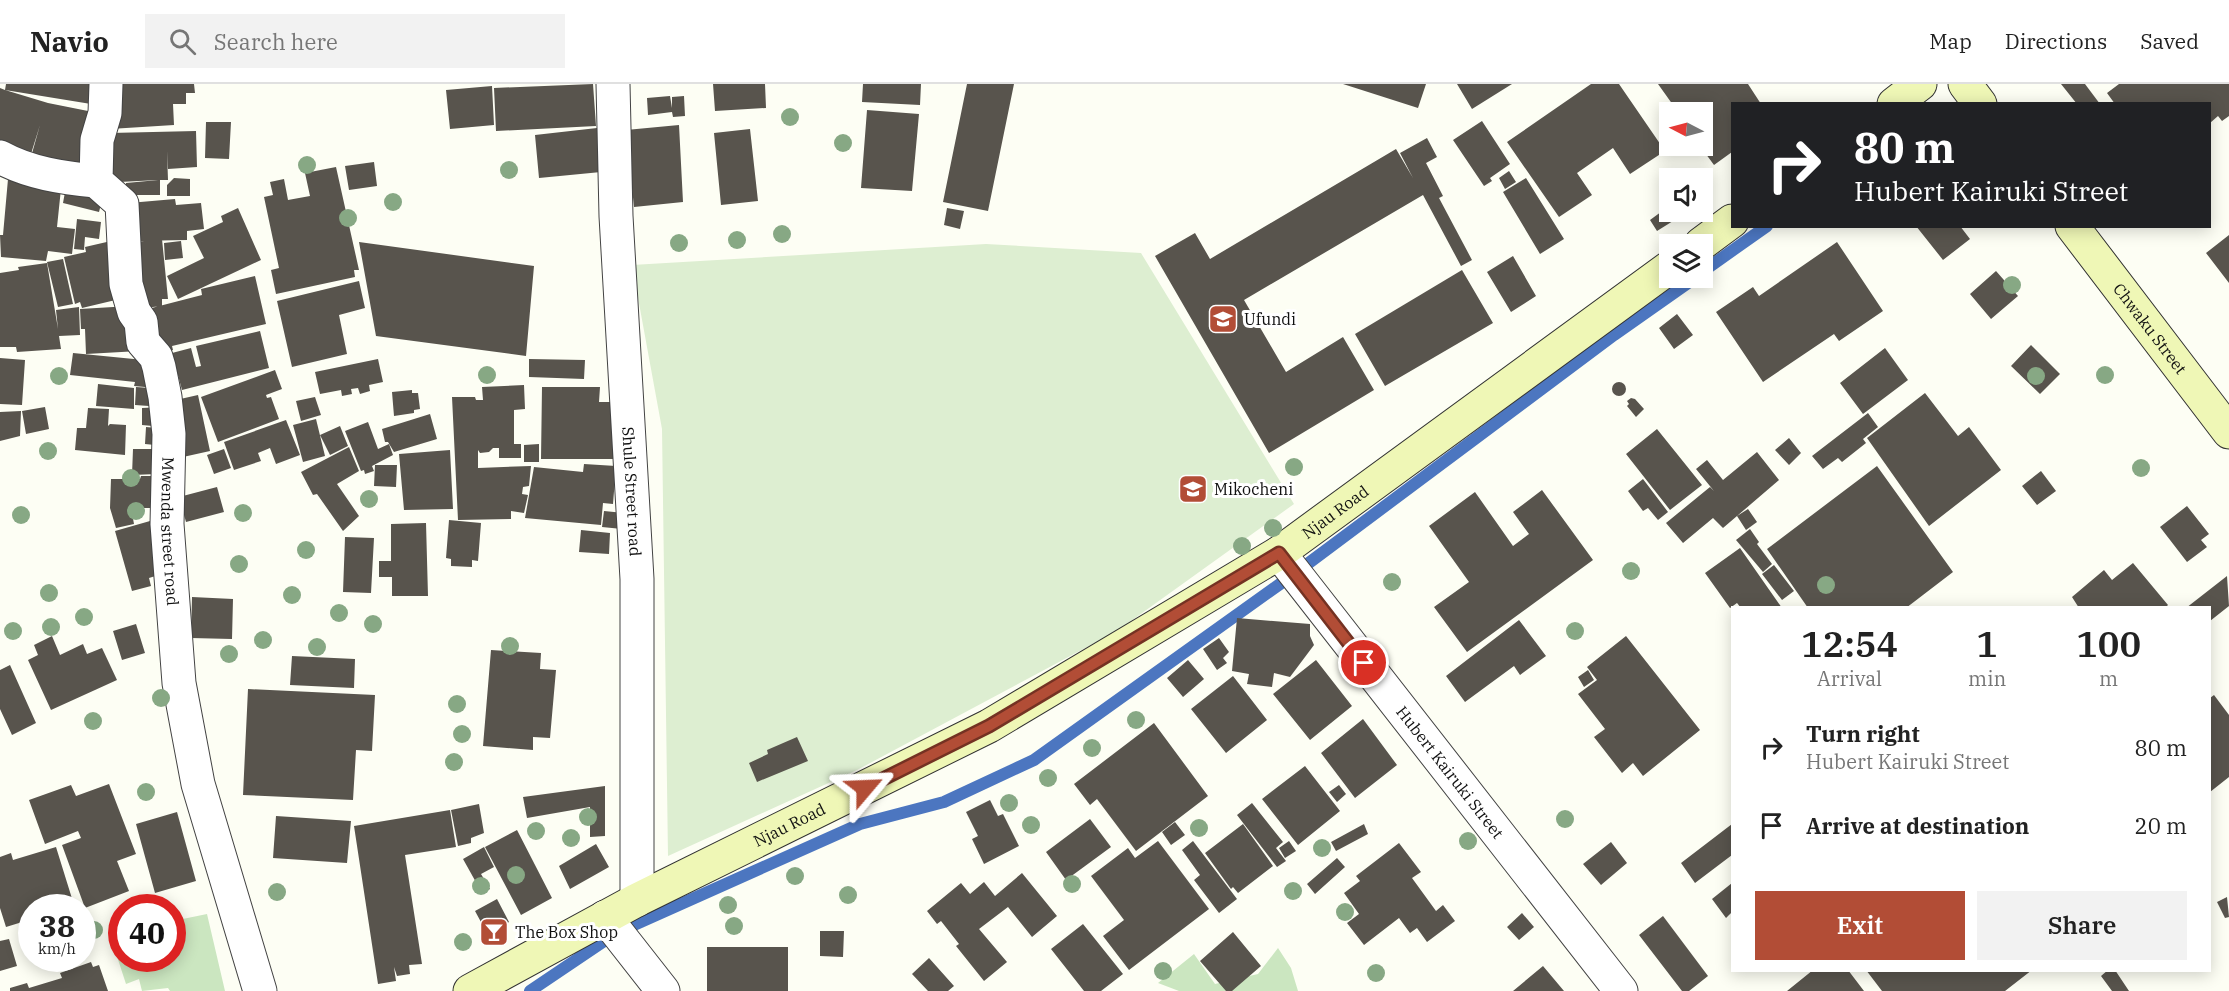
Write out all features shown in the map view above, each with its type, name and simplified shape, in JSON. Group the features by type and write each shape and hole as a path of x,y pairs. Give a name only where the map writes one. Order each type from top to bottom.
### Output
{"street":[{"path":"0,157 57,177 96,182 97,140 105,113 106,84"},
{"name":"Shule Street road","path":"613,84 616,216 638,579 638,900"},
{"path":"1896,102 1920,84"},
{"path":"1965,84 1978,102"},
{"name":"Mwenda street road","path":"96,182 122,204 126,284 134,312 141,322 143,342 159,367 169,434 167,524 179,683 198,784 260,991"},
{"path":"1713,235 1731,222"},
{"name":"Chwaku Street","path":"2074,228 2229,432"},
{"name":"Njau Road","path":"470,991 638,900 989,726 1279,553 1659,275"},
{"name":"Hubert Kairuki Street","path":"1279,553 1621,991"},
{"path":"605,917 663,991"}],"green space":[{"path":"986,244 1141,253 1294,504 1117,631 857,770 668,856 662,429 632,265"},
{"path":"207,914 225,991 170,991 168,988 142,991 139,979 126,984 122,972 186,972 186,918"},
{"path":"1278,948 1291,968 1298,991 1179,991 1158,983 1194,954 1215,984 1258,974"}],"building":[{"path":"6,84 94,84 91,104 5,90"},
{"path":"108,84 194,84 195,93 186,93 186,104 173,104 174,125 110,129"},
{"path":"593,84 596,126 496,131 494,88"},
{"path":"713,84 765,84 766,108 715,111"},
{"path":"863,84 921,84 920,105 862,102"},
{"path":"967,84 1014,84 988,211 943,202"},
{"path":"1343,84 1426,84 1418,108"},
{"path":"1457,84 1512,84 1472,109"},
{"path":"1591,84 1619,84 1659,142 1659,155 1630,174 1613,148 1577,173 1592,195 1559,217 1507,142"},
{"path":"1658,84 1748,84 1760,102 1731,102 1731,153 1714,165 1707,156 1713,156 1713,102 1671,102"},
{"path":"2061,84 2085,84 2098,102 2075,102"},
{"path":"2119,84 2229,84 2229,116 2222,121 2218,116 2211,122 2211,102 2114,102 2107,93"},
{"path":"492,86 494,125 450,129 446,90"},
{"path":"0,88 48,103 98,113 87,166 29,164 40,125 30,157 0,147"},
{"path":"670,96 672,108 672,97 684,96 685,116 673,117 672,112 648,115 647,98"},
{"path":"867,110 919,114 912,191 861,188"},
{"path":"1482,121 1510,164 1490,178 1492,181 1484,186 1453,140"},
{"path":"206,122 231,122 229,159 205,158"},
{"path":"679,125 683,202 634,207 626,130"},
{"path":"597,128 601,172 539,178 535,135"},
{"path":"750,129 758,201 721,205 714,133"},
{"path":"196,131 197,167 168,169 167,151 168,180 160,180 160,195 125,195 126,183 158,180 100,183 110,133"},
{"name":"Ufundi","path":"1427,138 1437,157 1426,163 1443,196 1439,198 1472,260 1461,266 1423,195 1244,300 1286,372 1343,337 1374,390 1269,453 1155,256 1195,233 1210,259 1396,149 1413,178 1400,153"},
{"path":"374,162 377,186 349,190 345,166"},
{"path":"336,167 359,270 354,270 355,277 276,294 271,270 279,268 264,197 273,195 270,182 284,179 288,200 310,196 305,173"},
{"path":"1509,171 1516,182 1505,189 1499,178"},
{"path":"174,178 190,179 190,196 167,196 167,185"},
{"path":"1526,178 1564,239 1540,254 1503,192"},
{"path":"8,179 62,179 57,227 75,229 72,254 48,251 46,261 1,257 0,235 3,235"},
{"path":"67,181 105,188 99,212 63,203"},
{"path":"175,199 176,205 201,203 204,229 187,231 187,240 132,241 129,203"},
{"path":"238,208 261,260 178,299 167,276 204,258 193,236 223,222 221,216"},
{"path":"947,208 964,211 960,229 944,225"},
{"path":"1659,213 1659,222 1671,222 1657,231 1650,220"},
{"path":"77,219 101,222 99,239 85,237 84,250 74,249"},
{"path":"1918,228 1962,228 1970,239 1943,260"},
{"path":"2229,235 2229,283 2206,253"},
{"path":"162,239 168,299 162,299 162,306 134,309 126,243"},
{"path":"111,241 124,298 82,308 80,302 75,304 64,257 86,252 85,247"},
{"path":"181,241 183,258 165,260 164,243"},
{"path":"359,242 534,266 526,356 376,336"},
{"path":"1837,242 1883,311 1839,341 1834,334 1763,382 1716,312 1753,287 1759,296"},
{"path":"1513,256 1536,296 1511,312 1487,272"},
{"path":"63,259 73,304 58,307 47,262"},
{"path":"47,263 58,329 56,310 79,307 80,335 59,336 61,349 17,352 16,347 0,347 0,273 19,270 18,267"},
{"path":"1462,270 1493,323 1385,386 1355,334"},
{"path":"1996,271 2018,296 1991,319 1970,294"},
{"path":"255,276 266,324 172,346 173,350 164,352 140,311 202,295 201,289"},
{"path":"359,281 365,308 339,315 347,354 292,367 277,301"},
{"path":"130,306 139,351 86,354 85,329 81,329 80,309"},
{"path":"1677,314 1693,335 1674,349 1659,328"},
{"path":"260,331 269,368 182,390 172,353 191,348 196,367 201,366 196,346"},
{"path":"2031,345 2060,374 2040,394 2011,366"},
{"path":"1885,348 1908,380 1863,414 1840,383"},
{"path":"73,353 154,361 151,384 145,383 145,387 134,386 135,382 70,375"},
{"path":"0,358 25,360 22,405 0,404"},
{"path":"378,359 383,382 369,385 370,391 360,394 358,388 351,389 352,394 342,396 341,390 320,394 315,372"},
{"path":"529,359 585,360 584,379 529,377"},
{"path":"275,370 282,389 266,395 267,398 271,397 279,419 218,442 201,397"},
{"path":"1619,382 1624,384 1626,389 1624,394 1619,396 1614,394 1612,389 1614,384"},
{"path":"98,384 134,388 134,409 96,406"},
{"path":"524,385 525,409 514,410 514,444 521,444 521,458 499,458 499,448 480,453 478,450 478,468 531,466 529,486 523,487 522,494 528,495 524,513 511,511 511,519 458,520 452,397 475,397 476,400 483,400 482,387"},
{"path":"136,387 150,388 149,406 135,405"},
{"path":"542,387 600,387 599,402 617,402 616,459 541,459"},
{"path":"412,390 412,393 418,393 420,409 414,410 414,413 394,416 392,392"},
{"path":"1925,393 1958,436 1969,427 2001,470 1929,526 1867,438"},
{"path":"198,395 210,451 174,459 167,402"},
{"path":"315,397 321,415 301,421 296,401"},
{"path":"1631,398 1635,399 1644,409 1636,417 1627,406 1629,404 1627,401"},
{"path":"45,407 49,429 26,434 22,411"},
{"path":"164,407 163,427 142,425 142,408"},
{"path":"88,408 109,409 108,426 110,424 126,425 125,455 75,450 77,428 86,428"},
{"path":"21,411 20,436 0,441 0,412"},
{"path":"1868,413 1878,427 1863,439 1866,443 1842,462 1838,458 1823,469 1812,456"},
{"path":"430,414 437,439 394,452 388,442 385,442 382,429"},
{"path":"316,419 325,456 303,462 293,425"},
{"path":"286,420 300,455 276,464 270,448 258,453 261,461 234,470 224,442"},
{"path":"368,422 378,449 389,444 393,455 372,466 374,471 365,474 364,470 361,471 345,431"},
{"path":"340,426 348,446 330,455 320,435"},
{"path":"146,427 167,429 165,446 145,444"},
{"path":"1657,429 1702,485 1670,510 1626,454"},
{"path":"1789,438 1801,453 1789,465 1775,450"},
{"path":"539,444 539,462 524,462 524,445"},
{"path":"349,447 359,471 337,484 359,516 343,531 317,494 313,495 301,472"},
{"path":"133,449 156,449 157,474 132,475"},
{"path":"224,449 231,468 214,474 207,455"},
{"path":"450,450 453,509 404,510 399,454"},
{"path":"1757,452 1779,480 1723,528 1713,518 1683,543 1666,523 1710,487 1714,491 1696,469 1707,460 1723,480"},
{"path":"584,464 616,466 613,504 603,503 601,525 525,518 534,467 583,472"},
{"path":"375,465 397,465 396,487 374,486"},
{"path":"1877,466 1953,572 1909,606 1807,606 1767,549"},
{"path":"2041,471 2056,491 2037,505 2022,486"},
{"path":"141,476 161,476 160,508 131,508 134,524 116,528 110,508 111,479 140,479"},
{"path":"1643,479 1668,512 1658,520 1648,508 1643,511 1628,491"},
{"path":"217,487 224,512 186,522 179,497"},
{"path":"1542,490 1593,560 1467,652 1434,607 1469,582 1429,526 1475,492 1513,546 1529,534 1513,512"},
{"path":"2187,506 2209,534 2201,540 2207,547 2187,562 2160,527"},
{"path":"1748,509 1757,522 1746,530 1737,516"},
{"path":"604,511 624,513 622,529 602,527"},
{"path":"157,519 165,573 149,578 151,586 132,591 115,531"},
{"path":"449,520 481,523 478,561 472,560 472,567 451,566 451,559 446,558"},
{"path":"426,523 428,596 392,596 392,577 379,577 379,561 391,561 391,524"},
{"path":"1750,529 1759,542 1757,544 1772,564 1763,572 1736,540"},
{"path":"581,530 610,533 609,554 579,552"},
{"path":"345,537 374,538 371,593 343,592"},
{"path":"1740,548 1781,606 1739,606 1737,603 1730,608 1705,573"},
{"path":"2133,563 2168,605 2078,606 2072,597 2104,570 2112,580"},
{"path":"1774,565 1794,591 1782,600 1762,574"},
{"path":"2227,576 2229,606 2211,620 2211,606 2189,606"},
{"path":"192,597 233,599 232,639 191,638"},
{"path":"1237,618 1310,624 1310,636 1314,645 1290,677 1274,673 1272,687 1247,684 1249,674 1232,671"},
{"path":"1519,620 1546,656 1520,675 1514,666 1465,702 1446,676"},
{"path":"136,624 145,653 122,660 113,631"},
{"path":"52,636 60,655 83,644 87,654 102,648 117,680 51,710 28,660 38,655 34,645"},
{"path":"1626,636 1700,730 1643,776 1633,763 1622,773 1594,737 1605,729 1578,694 1597,680 1587,667"},
{"path":"1219,638 1229,652 1223,658 1227,663 1217,670 1203,649"},
{"path":"491,650 541,653 540,669 556,670 550,738 533,737 533,750 483,746"},
{"path":"292,656 355,659 354,688 290,685"},
{"path":"1188,660 1204,679 1183,697 1167,678"},
{"path":"1316,660 1352,706 1310,740 1273,694"},
{"path":"10,665 36,723 12,735 0,709 0,670"},
{"path":"1588,670 1594,680 1584,687 1578,677"},
{"path":"1233,676 1267,720 1226,753 1191,709"},
{"path":"248,689 375,695 372,751 356,750 353,800 243,795"},
{"path":"2214,695 2229,715 2229,777 2211,791 2211,697"},
{"path":"1363,719 1397,765 1355,798 1321,753"},
{"path":"1154,723 1208,796 1136,851 1097,799 1090,805 1074,784"},
{"path":"797,737 808,761 757,782 749,763 768,754 767,750"},
{"path":"1305,766 1340,811 1298,845 1262,799"},
{"path":"109,784 136,854 117,861 129,891 121,894 108,894 108,899 96,904 96,894 80,894 62,845 81,838 78,831 45,844 29,800 71,785 76,796"},
{"path":"1339,785 1346,794 1337,802 1329,792"},
{"path":"605,786 605,836 590,837 590,807 527,818 523,797"},
{"path":"990,800 998,816 1003,814 1019,846 984,864 972,839 978,836 966,812"},
{"path":"1252,803 1283,842 1276,848 1286,861 1277,867 1237,815"},
{"path":"479,804 484,833 471,838 471,843 458,846 451,810"},
{"path":"450,810 456,847 405,855 422,964 409,965 410,974 397,976 394,967 396,981 378,984 354,826"},
{"path":"177,812 196,881 155,893 136,824"},
{"path":"276,816 351,821 347,863 273,858"},
{"path":"1090,819 1111,847 1066,880 1046,852"},
{"path":"1175,822 1185,835 1171,845 1162,832"},
{"path":"1243,824 1273,866 1238,893 1233,887 1231,889 1205,853"},
{"path":"1364,824 1368,834 1336,851 1331,842"},
{"path":"1731,825 1731,856 1695,883 1681,863"},
{"path":"517,830 552,898 521,915 485,847"},
{"path":"1158,841 1209,909 1129,970 1103,936 1124,920 1091,876 1128,848 1135,858"},
{"path":"1193,841 1237,899 1219,913 1194,880 1200,875 1182,850"},
{"path":"1289,841 1296,851 1285,858 1279,848"},
{"path":"1611,842 1627,863 1601,885 1583,864"},
{"path":"1399,843 1421,872 1412,878 1436,911 1443,905 1455,921 1427,942 1417,928 1410,933 1399,918 1364,945 1347,923 1359,914 1344,893 1360,881 1356,876"},
{"path":"596,844 609,867 570,889 559,866"},
{"path":"56,847 71,894 18,894 18,923 6,927 0,908 0,857 11,853 13,860"},
{"path":"484,847 494,867 481,874 490,889 482,893 463,859"},
{"path":"1337,858 1345,867 1315,894 1307,884"},
{"path":"1022,873 1057,916 1032,937 1008,907 979,929 1007,962 984,981 956,946 959,944 941,921 937,924 927,911 961,883 970,894 984,882 995,896"},
{"path":"1731,884 1731,913 1726,918 1712,899"},
{"path":"2227,897 2229,917 2225,918 2217,902"},
{"path":"497,899 509,922 488,935 475,911"},
{"path":"1522,913 1534,927 1519,940 1507,927"},
{"path":"1663,916 1708,976 1689,991 1682,991 1639,935"},
{"path":"1083,924 1123,974 1101,991 1084,991 1051,949"},
{"path":"820,931 844,931 843,957 820,956"},
{"path":"1233,932 1261,966 1232,991 1226,991 1200,961"},
{"path":"9,939 17,966 0,971 0,941"},
{"path":"707,947 788,947 788,991 707,991"},
{"path":"929,958 954,986 948,991 928,991 912,974"},
{"path":"99,965 108,991 10,991 10,988 27,983 29,988 62,978 60,973 96,972 96,966"},
{"path":"1543,966 1564,991 1513,991"},
{"path":"1811,972 1850,972 1864,991 1787,991"},
{"path":"1868,972 2029,972 2005,991 1882,991"},
{"path":"2106,972 2116,972 2129,991 2112,991 2101,976"}],"waterway":[{"path":"1713,264 1764,228"},
{"path":"530,991 616,933 860,824 944,802 1034,760 1294,574 1614,335 1681,288"}],"place":[{"name":"Ufundi","path":"1223,319"},
{"name":"Mikocheni","path":"1193,489"},
{"name":"The Box Shop","path":"494,932"}],"route":[{"path":"865,788 989,726 1279,553 1364,663"}]}
